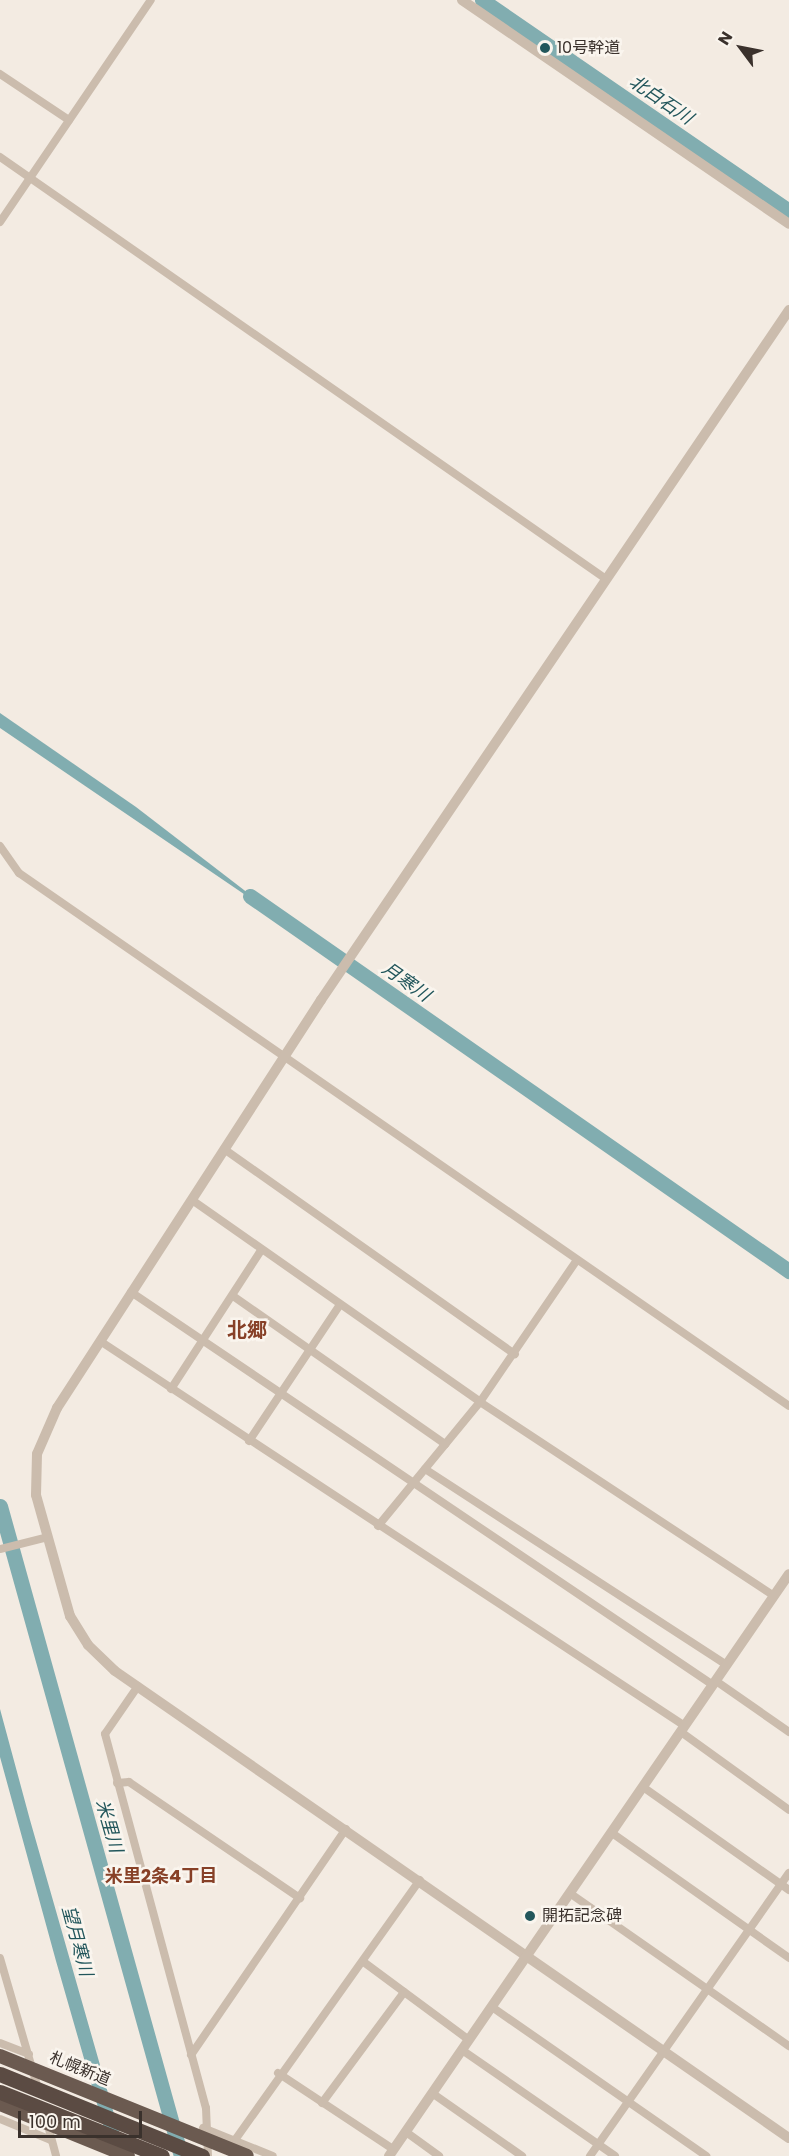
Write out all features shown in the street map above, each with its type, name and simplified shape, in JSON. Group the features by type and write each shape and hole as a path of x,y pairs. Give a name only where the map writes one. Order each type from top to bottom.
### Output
{"highway":[{"name":"札幌新道","path":"0,2055 247,2156"},
{"path":"0,2074 202,2156"},
{"path":"0,2092 162,2156"},
{"path":"0,2104 128,2156"}],"street":[{"path":"0,222 151,0"},
{"path":"462,0 789,224"},
{"path":"0,74 69,120"},
{"path":"0,157 606,579"},
{"path":"789,310 327,991 57,1408 37,1454 36,1495 44,1538 70,1616 88,1645 138,1686 420,1880 660,2052 789,2138"},
{"path":"0,846 19,873 286,1054 577,1260 789,1406"},
{"path":"224,1149 515,1354"},
{"path":"192,1200 260,1252 480,1402 774,1596"},
{"path":"171,1389 260,1252"},
{"path":"378,1526 480,1402 515,1354 577,1260"},
{"path":"131,1292 411,1486 789,1732"},
{"path":"233,1296 446,1444"},
{"path":"249,1441 339,1306"},
{"path":"100,1341 683,1729 789,1810"},
{"path":"425,1469 727,1665"},
{"path":"0,1550 44,1538"},
{"path":"278,2073 391,2153 528,1957 789,1574"},
{"path":"138,1686 105,1734 206,2108 203,2128 208,2156"},
{"path":"117,1783 129,1782 300,1898"},
{"path":"643,1787 789,1890"},
{"path":"191,2055 346,1829"},
{"path":"612,1833 789,1958"},
{"path":"590,2156 660,2052 789,1873"},
{"path":"235,2140 278,2073 365,1963 420,1880"},
{"path":"571,1894 789,2046"},
{"path":"0,1958 56,2156"},
{"path":"365,1963 469,2040"},
{"path":"322,2103 404,1992"},
{"path":"492,2007 706,2156"},
{"path":"0,2043 29,2054"},
{"path":"462,2050 615,2156"},
{"path":"432,2094 522,2156"},
{"path":"0,2119 51,2140"},
{"path":"203,2128 273,2156"},
{"path":"406,2132 439,2156"}],"water":[{"path":"0,713 136,807 288,924 0,728"},
{"path":"0,1709 126,2156 112,2156 56,1961 0,1757"}],"waterway":[{"name":"北白石川","path":"482,0 789,211"},
{"name":"月寒川","path":"250,896 789,1271"},
{"name":"米里川","path":"0,1506 181,2156"}],"place":[{"name":"10号幹道","path":"545,48"},
{"name":"開拓記念碑","path":"530,1916"}],"district":[{"name":"北郷","path":"247,1330"},
{"name":"米里2条4丁目","path":"161,1876"}],"water label":[{"name":"望月寒川","path":"77,1941"}]}
